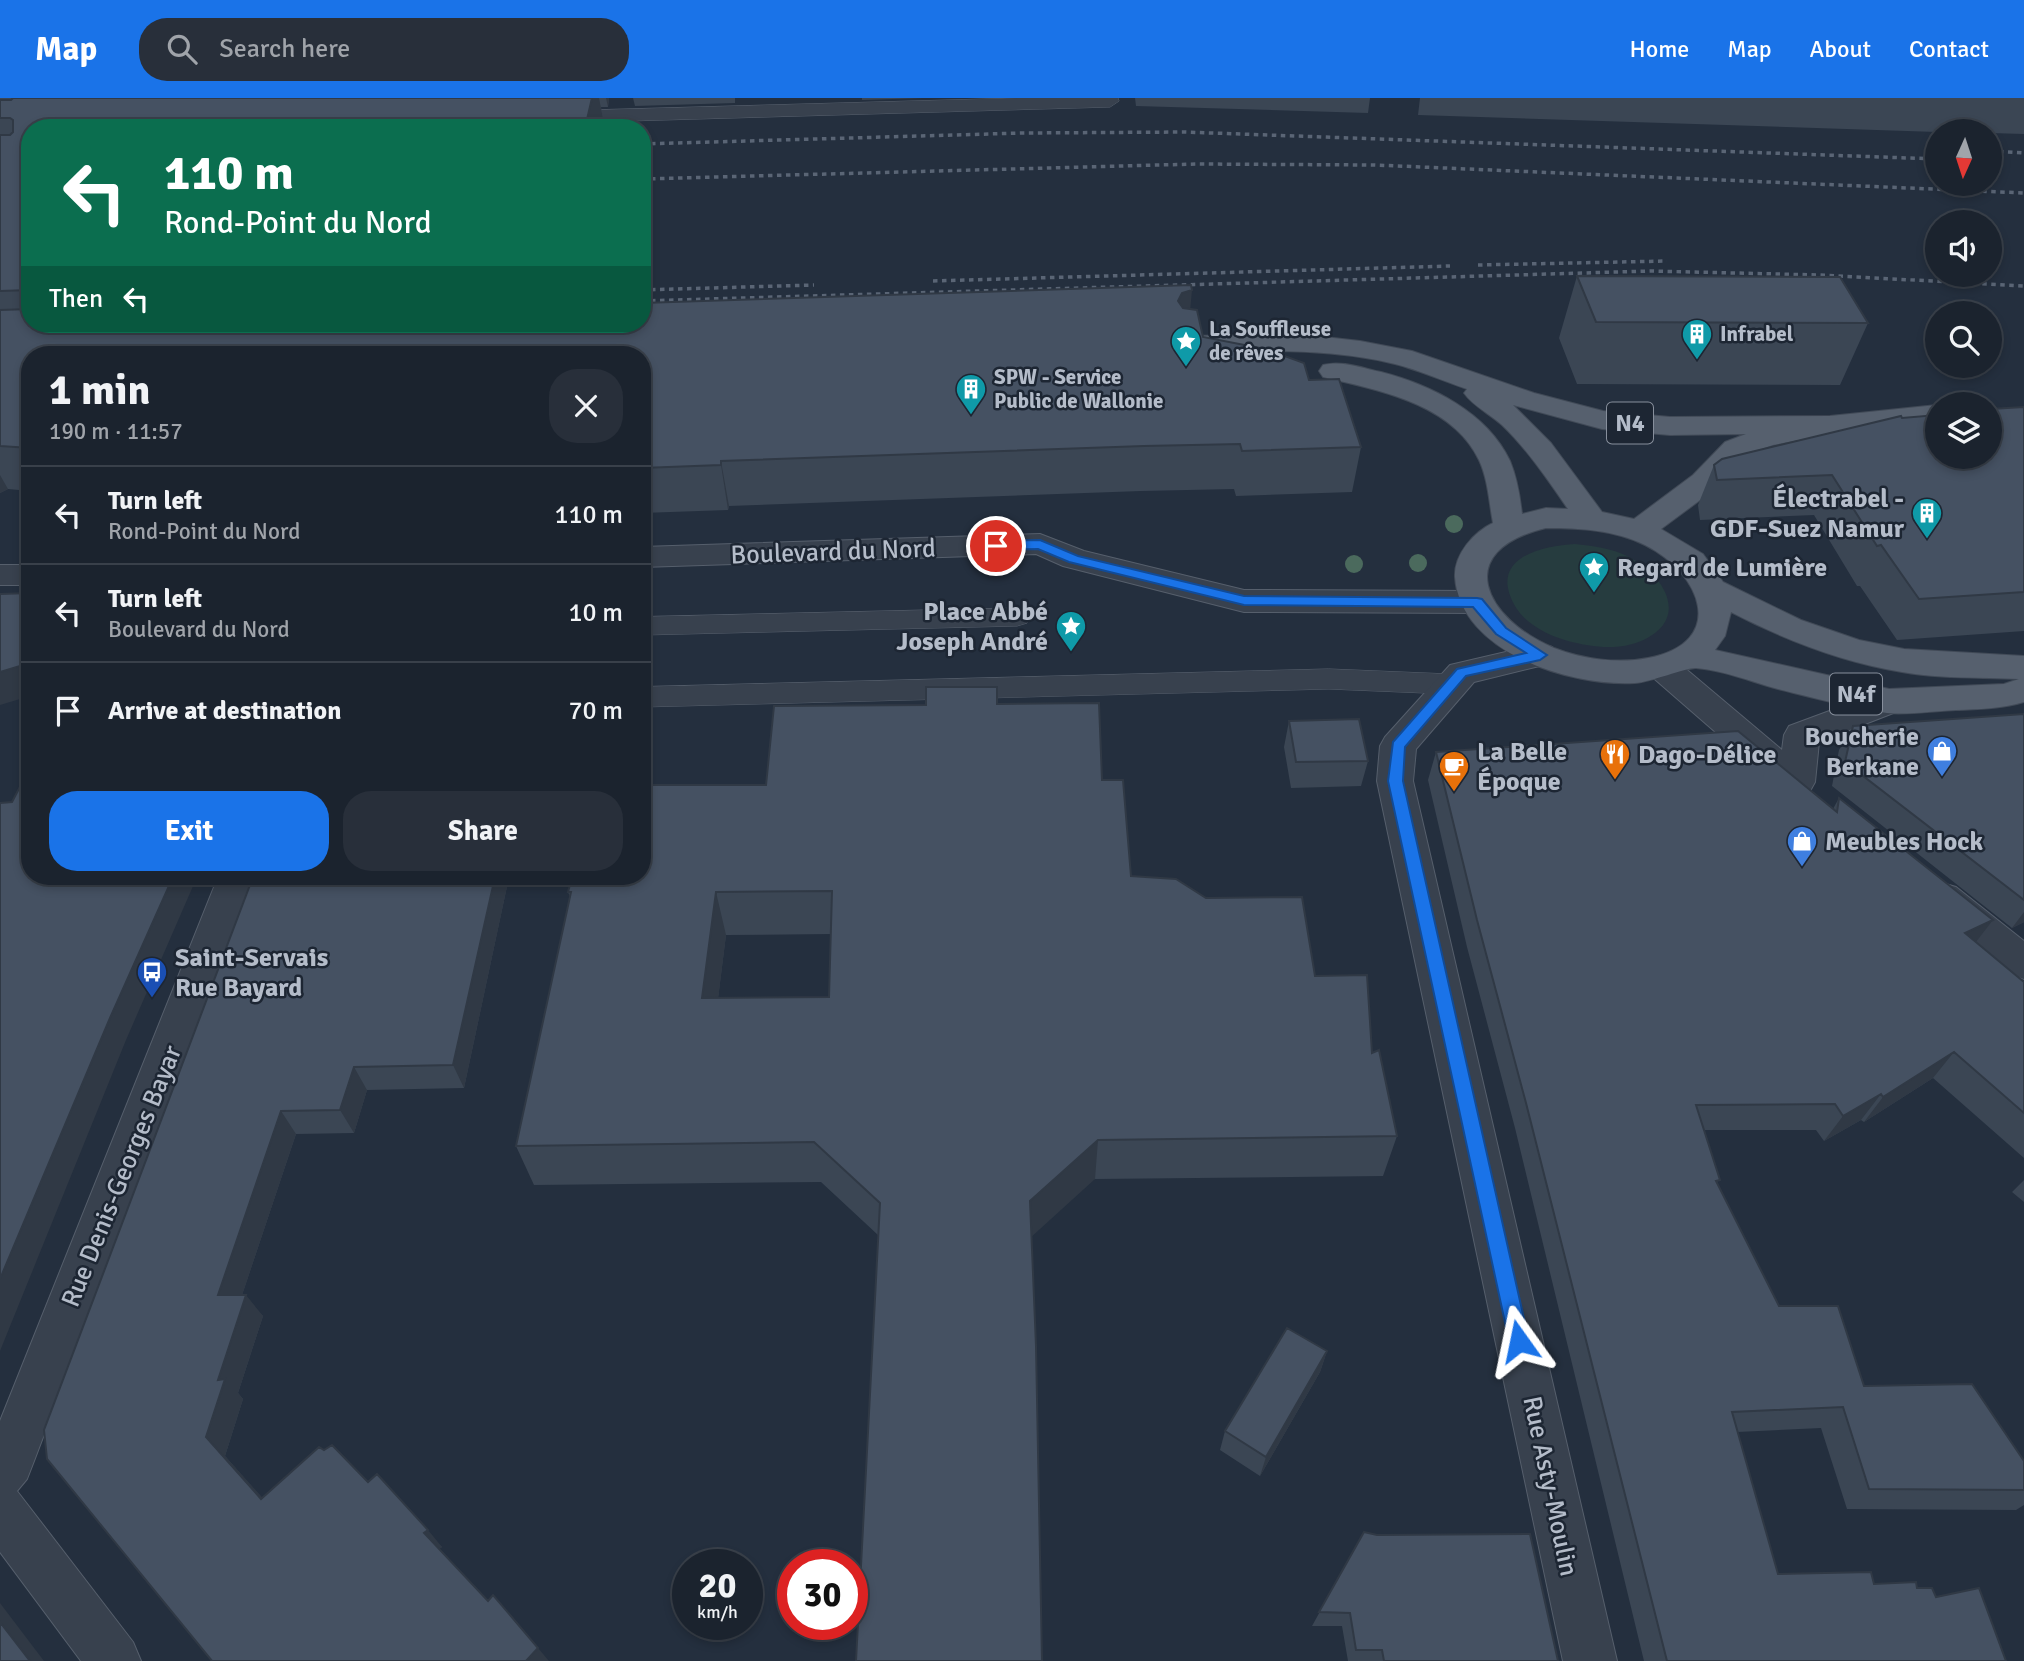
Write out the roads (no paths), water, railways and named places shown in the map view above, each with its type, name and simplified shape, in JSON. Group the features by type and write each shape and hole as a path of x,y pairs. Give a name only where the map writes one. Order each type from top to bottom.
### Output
{"main road":[{"name":"N4","path":"1509,527 1493,456 1466,424 1439,405 1401,386 1356,374 1196,356 1298,342 1381,353 1602,421 1670,426 1830,425 1925,415"},
{"name":"N4","path":"1438,370 1483,397 1509,417 1543,450 1590,518"},
{"path":"1639,530 1704,482 1736,449 1766,436 1830,425"},
{"path":"1546,518 1590,518 1639,530 1670,546 1687,559 1711,589 1717,613 1710,636 1677,661 1623,673 1580,668 1540,655 1501,631 1477,602 1470,579 1474,558 1487,541 1509,527 1546,518"},
{"name":"N4f","path":"1711,589 1788,628 1853,650 1904,661 2024,668"},
{"name":"N4f","path":"1677,661 1889,701 2004,696 2024,690"}],"street":[{"name":"Boulevard du Nord","path":"651,557 1040,544 1074,559 1244,601 1477,602"},
{"path":"0,576 21,575"},
{"name":"Rue Asty-Moulin","path":"1540,655 1462,673 1449,684 1398,746 1395,781 1590,1661"},
{"path":"1677,661 1808,791 1802,735 1889,701"},
{"path":"1916,877 2024,964"},
{"name":"Rue Denis-Georges Bayar","path":"0,1473 9,1461 234,885"},
{"path":"0,1510 114,1661"}],"lane":[{"path":"545,117 617,106 1110,101 1109,98"},
{"path":"651,626 1017,617"},
{"path":"651,697 1329,680 1449,684"}],"railway":[{"path":"651,144 1023,133 1184,132 1925,159"},
{"path":"2002,152 2024,153"},
{"path":"651,179 1196,164 1375,165 2024,193"},
{"path":"1478,265 1667,261"},
{"path":"933,281 1450,266"},
{"path":"651,301 1650,271 1820,275 2024,286"},
{"path":"651,290 814,285"}],"place":[{"name":"Infrabel","path":"1697,361"},
{"name":"La Souffleuse de rêves","path":"1186,368"},
{"name":"SPW - Service Public de Wallonie","path":"971,416"},
{"name":"Électrabel - GDF-Suez Namur","path":"1927,540"},
{"name":"Regard de Lumière","path":"1594,594"},
{"name":"Place Abbé Joseph André","path":"1071,653"},
{"name":"Boucherie Berkane","path":"1942,778"},
{"name":"Dago-Délice","path":"1615,781"},
{"name":"La Belle Époque","path":"1454,793"},
{"name":"Meubles Hock","path":"1802,868"},
{"name":"Saint-Servais Rue Bayard","path":"152,999"}]}
